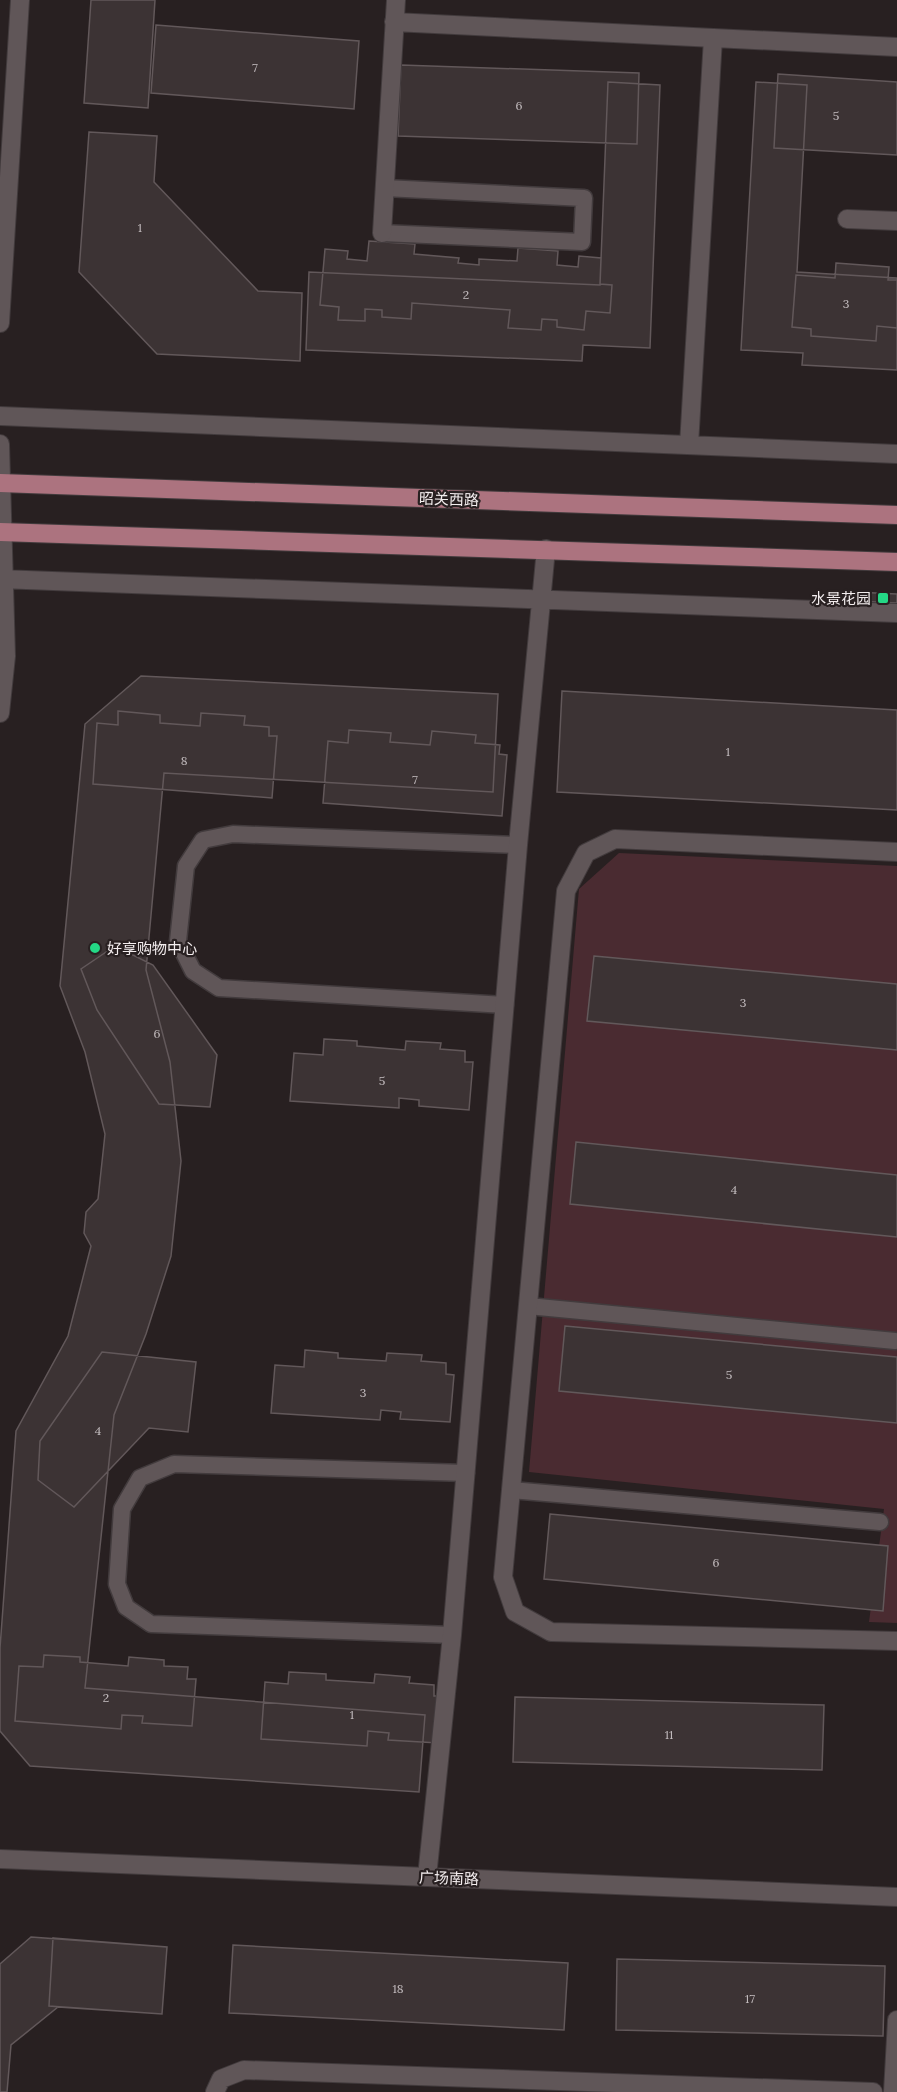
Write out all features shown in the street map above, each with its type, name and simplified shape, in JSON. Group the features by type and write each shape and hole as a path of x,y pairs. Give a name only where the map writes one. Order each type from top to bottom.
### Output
{"main road":[{"name":"昭关西路","path":"1,483 897,515"},
{"path":"1,532 897,562"}],"street":[{"path":"0,322 20,0"},
{"path":"382,233 396,0"},
{"path":"394,22 897,47"},
{"path":"689,445 713,38"},
{"path":"847,219 897,221"},
{"path":"0,416 897,454"},
{"path":"0,444 2,579 6,656 0,713"},
{"path":"427,1877 452,1635 518,844 546,549"},
{"path":"2,579 897,613"},
{"path":"897,852 615,839 586,853 566,891 503,1577 515,1612 551,1632 897,1641"},
{"name":"广场南路","path":"0,1859 897,1898"},
{"path":"893,2092 897,2020"},
{"path":"215,2092 221,2079 244,2070 873,2092"}],"lane":[{"path":"382,233 582,242 584,198 385,188"},
{"path":"505,1005 219,988 193,971 178,941 186,866 203,840 233,834 518,844"},
{"path":"528,1306 895,1341"},
{"path":"452,1635 151,1624 126,1607 117,1584 122,1509 140,1478 174,1464 466,1473"},
{"path":"511,1490 880,1522"}],"shaded area":[{"path":"619,853 897,866 897,1623 869,1622 884,1509 529,1472 579,889"}],"building":[{"path":"91,0 155,0 148,108 84,103"},
{"path":"156,25 359,41 354,109 151,93"},
{"path":"401,65 639,73 637,144 398,136"},
{"path":"778,74 897,82 897,155 774,148"},
{"path":"608,82 660,85 650,348 583,345 582,361 306,350 309,272 600,285"},
{"path":"756,82 807,85 797,272 897,278 897,370 802,365 803,353 741,350"},
{"path":"89,132 157,136 154,182 258,291 302,293 300,361 157,354 79,272"},
{"path":"369,241 415,244 414,254 459,258 458,263 479,265 479,259 517,261 518,248 558,251 557,265 578,267 579,256 601,258 600,284 612,285 610,313 586,311 584,330 557,327 557,320 542,319 541,330 508,328 510,310 412,303 411,319 382,317 382,310 365,309 365,321 338,320 339,307 320,305 325,249 348,251 347,259 367,261"},
{"path":"836,263 889,267 888,280 897,280 897,328 877,326 876,341 811,336 811,329 792,327 796,275 835,278"},
{"path":"855,592 897,594 897,603 854,601"},
{"path":"141,676 498,694 493,792 164,773 146,970 170,1062 181,1161 171,1256 146,1334 114,1415 85,1688 425,1715 419,1792 30,1766 0,1731 0,1648 16,1431 68,1336 91,1246 84,1233 86,1212 98,1199 105,1134 85,1052 60,986 85,724"},
{"path":"562,691 897,710 897,810 557,792"},
{"path":"118,711 160,715 160,723 200,726 201,713 245,716 244,725 269,727 269,736 277,736 272,798 93,784 97,723 118,725"},
{"path":"349,730 391,733 390,742 430,745 432,731 476,735 475,743 500,745 499,754 507,755 502,816 323,803 328,741 348,743"},
{"path":"115,946 153,965 217,1055 210,1107 159,1104 97,1010 81,969"},
{"path":"594,956 897,984 897,1050 587,1021"},
{"path":"324,1039 357,1041 357,1046 405,1050 406,1041 441,1043 440,1049 465,1051 465,1062 473,1062 469,1110 419,1106 419,1100 399,1098 399,1108 290,1101 294,1053 323,1055"},
{"path":"576,1142 897,1175 897,1237 570,1204"},
{"path":"565,1326 897,1357 897,1423 559,1391"},
{"path":"305,1350 338,1353 338,1358 386,1361 387,1353 422,1355 421,1361 446,1363 446,1374 454,1375 450,1422 400,1419 401,1412 381,1410 380,1420 271,1413 275,1365 304,1367"},
{"path":"102,1352 196,1362 188,1432 149,1428 74,1507 38,1480 40,1441"},
{"path":"550,1514 888,1546 883,1611 544,1579"},
{"path":"44,1655 80,1657 80,1662 128,1666 129,1657 164,1660 164,1666 188,1667 187,1679 196,1679 192,1726 142,1723 143,1716 122,1715 121,1729 15,1721 19,1666 43,1667"},
{"path":"289,1672 326,1674 326,1680 374,1683 375,1674 410,1677 409,1683 434,1685 434,1696 441,1696 438,1743 388,1740 389,1733 368,1731 367,1746 261,1739 265,1682 288,1684"},
{"path":"515,1697 824,1705 822,1770 513,1762"},
{"path":"31,1937 167,1947 162,2014 58,2007 11,2045 7,2092 0,2092 0,1964"},
{"path":"53,1938 167,1947 162,2014 49,2006"},
{"path":"233,1945 568,1963 564,2030 229,2013"},
{"path":"617,1959 885,1966 883,2036 616,2030"}],"place":[{"name":"水景花园","path":"883,598"},
{"name":"好享购物中心","path":"95,948"}]}
